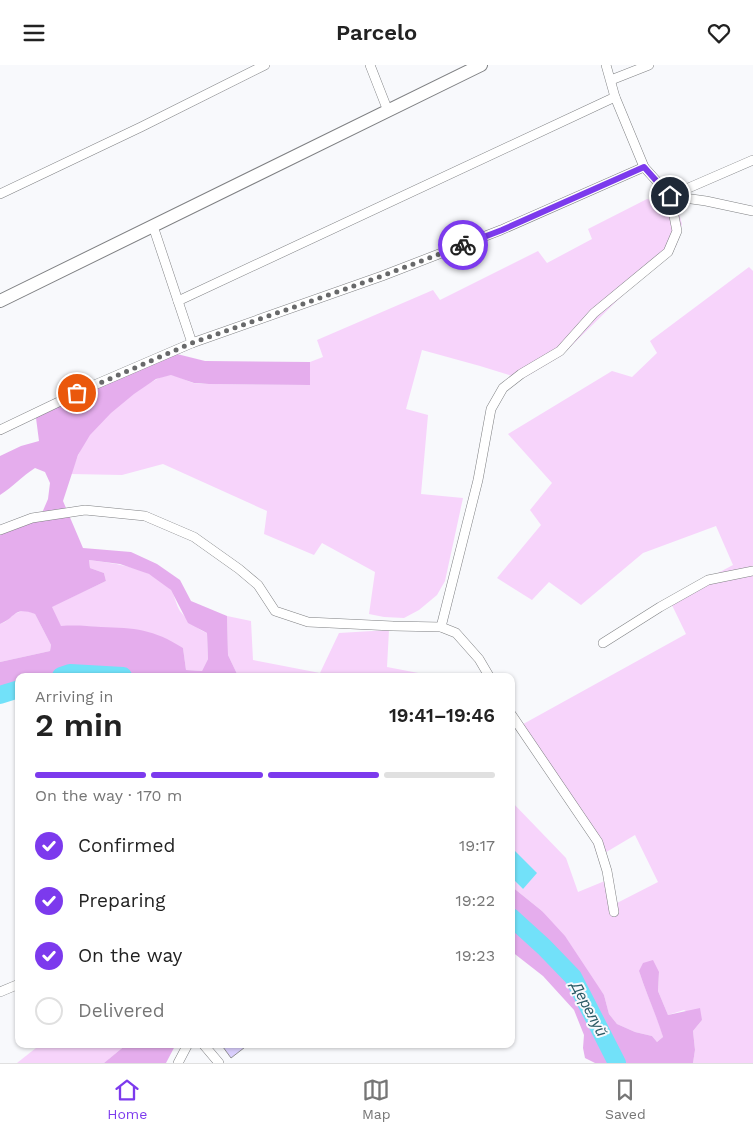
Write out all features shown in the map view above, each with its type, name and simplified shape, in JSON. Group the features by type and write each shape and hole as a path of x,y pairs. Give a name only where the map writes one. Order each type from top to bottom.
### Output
{"main road":[{"path":"0,301 481,65"}],"street":[{"path":"0,194 265,65"},
{"path":"370,65 388,111"},
{"path":"441,627 478,480 491,409 503,388 521,374 560,351 594,313 668,252 677,231 670,196 644,167 616,97 606,65"},
{"path":"611,81 648,65"},
{"path":"178,301 616,97"},
{"path":"670,196 753,160"},
{"path":"0,430 92,386 192,343 382,276 502,230 644,167"},
{"path":"670,196 753,211"},
{"path":"153,226 192,343"},
{"path":"0,530 32,519 85,510 145,516 194,537 239,569 258,585 275,611 308,622 441,627 456,633 479,659 487,673"},
{"path":"603,643 660,607 708,580 753,571"},
{"path":"515,720 598,841 607,871 614,912"},
{"path":"0,992 15,986"},
{"path":"178,1063 186,1048"},
{"path":"206,1048 219,1063"}],"shaded area":[{"path":"647,199 677,206 682,224 676,246 635,283 561,356 522,379 422,350 406,409 428,415 421,494 463,498 445,581 437,595 419,610 404,618 369,614 375,572 322,543 314,555 264,534 267,511 163,464 122,475 71,474 84,444 95,428 140,389 163,376 177,376 199,384 310,385 310,362 323,357 317,340 433,290 440,300 538,251 547,263 592,239 588,229"},
{"path":"749,267 753,271 753,1063 693,1063 695,1050 693,1031 702,1020 684,1010 668,1015 658,991 659,972 639,971 663,1037 657,1042 652,1036 635,1032 617,1024 609,1014 604,995 542,911 515,889 515,881 523,889 515,857 515,805 566,858 578,892 612,878 617,903 658,882 635,835 598,857 592,840 516,728 686,634 669,599 733,565 716,526 643,553 581,605 549,582 532,600 497,578 541,525 530,510 552,483 508,434 612,371 632,377 657,353 650,341"},
{"path":"177,354 205,361 310,362 310,385 194,383 171,375 156,379 111,413 90,435 78,455 63,501 83,548 131,552 157,564 180,580 191,601 227,616 228,655 237,673 112,673 75,668 60,673 15,673 15,686 0,690 0,662 50,651 51,645 35,614 18,612 0,624 0,534 16,526 39,520 48,499 50,483 45,472 35,468 0,495 0,456 21,446 39,441 36,418 52,407","holes":["89,560 120,564 149,574 171,590 188,623 207,633 208,659 202,671 186,670 183,648 153,633 124,628 61,626 52,607 106,581 104,573 90,568"]},
{"path":"89,560 122,565 144,571 163,582 171,590 179,609 189,621 207,633 208,659 202,671 186,670 183,648 107,629 76,626 61,627 51,607 106,581 104,573 90,568"},
{"path":"25,610 35,614 51,645 50,651 0,662 0,624 14,614"},
{"path":"227,616 251,621 253,660 320,673 237,673 228,655"},
{"path":"389,630 387,667 418,673 320,673 339,633"},
{"path":"515,889 542,911 565,936 604,995 609,1014 617,1024 635,1032 652,1036 657,1042 663,1037 639,971 643,963 653,960 659,972 658,991 668,1015 700,1008 702,1020 693,1031 695,1050 693,1063 595,1063 585,1058 583,1048 584,1035 574,1010 543,976 515,954"},
{"path":"36,1048 122,1048 104,1063 17,1063"},
{"path":"122,1048 174,1048 166,1063 104,1063"}],"water":[{"path":"515,851 537,873 523,889 515,881"}],"building":[{"path":"224,1048 244,1048 231,1058"}],"waterway":[{"name":"Дерелуй","path":"0,695 15,690"},
{"name":"Дерелуй","path":"515,921 573,977 617,1063"}],"way so far":[{"path":"77,393 192,343 382,276 463,245"}],"route":[{"path":"463,245 502,230 644,167 670,196"}]}
